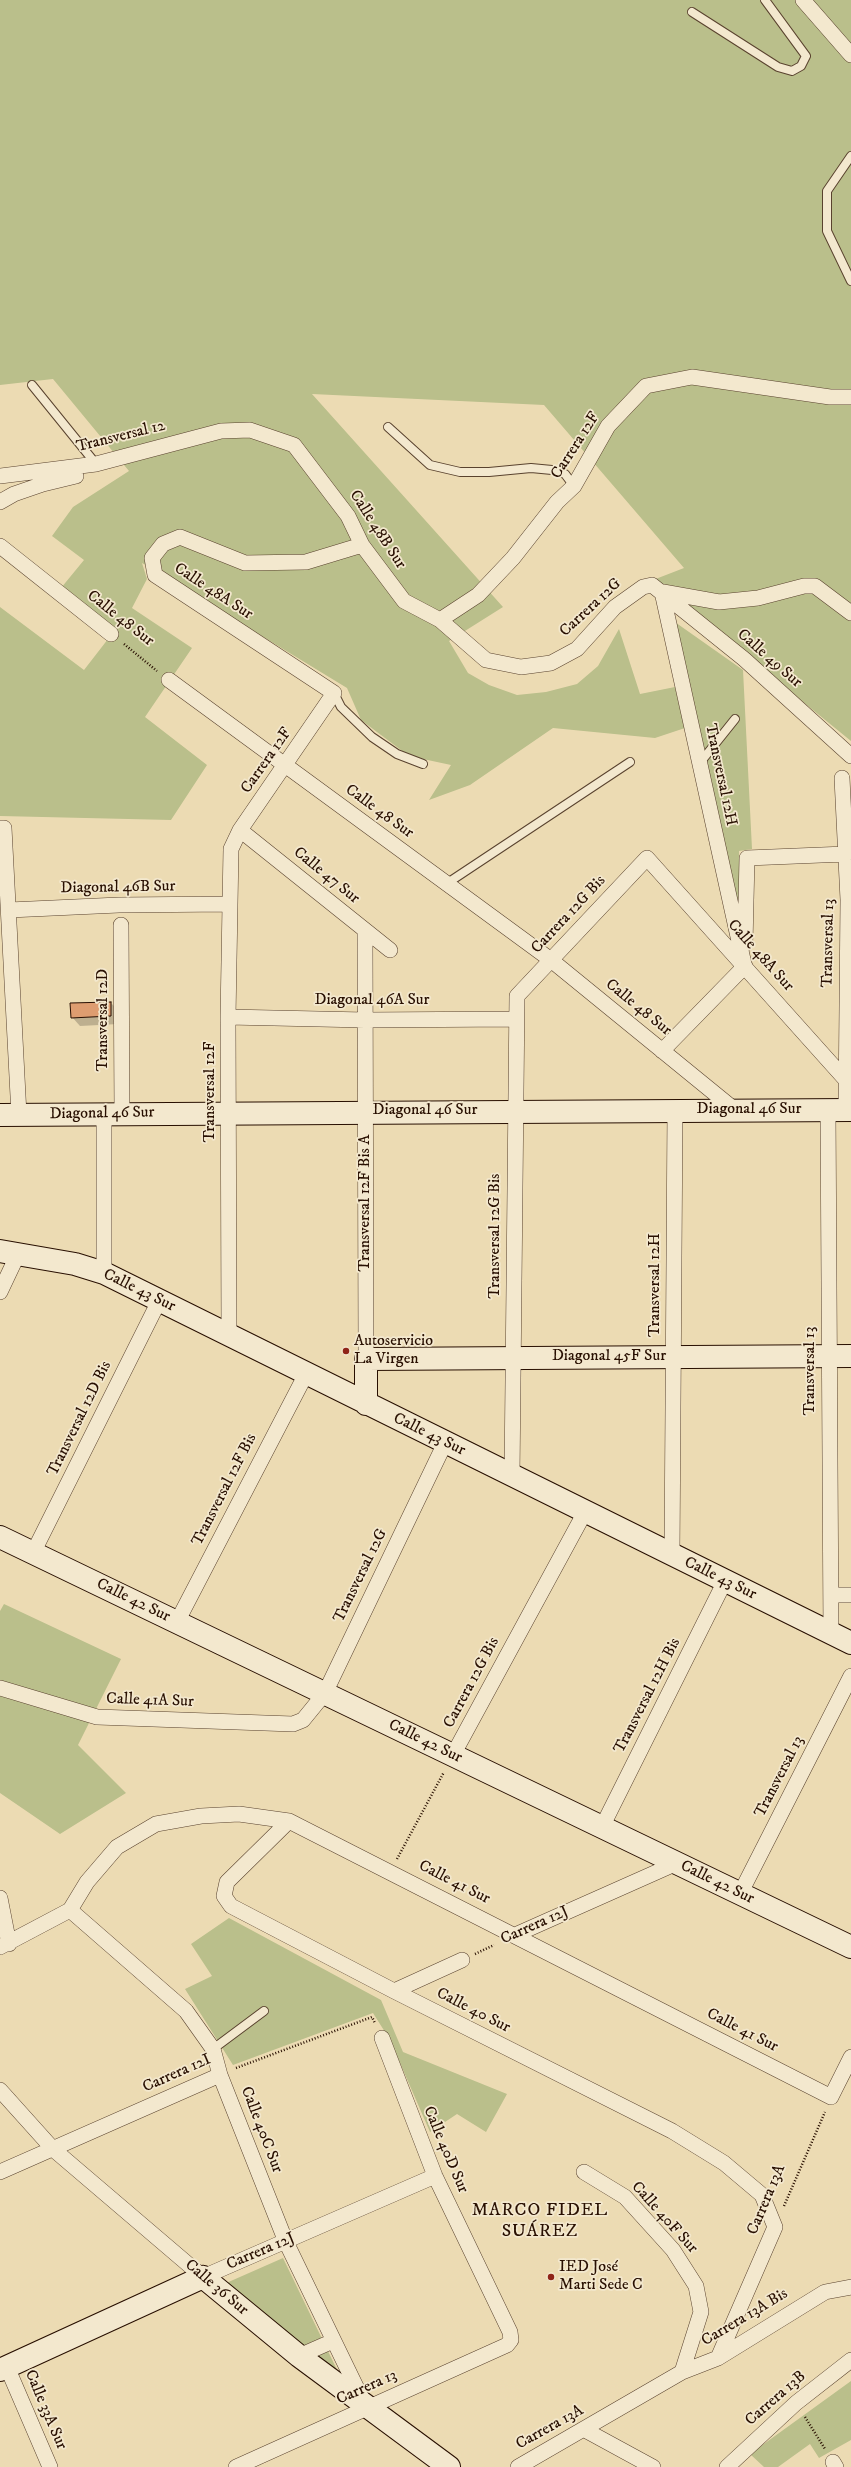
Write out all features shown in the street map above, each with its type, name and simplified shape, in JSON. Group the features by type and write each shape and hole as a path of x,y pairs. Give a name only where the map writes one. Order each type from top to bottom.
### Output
{"street":[{"path":"803,0 851,55"},
{"name":"Carrera 12F","path":"440,620 478,595 513,558 558,502 574,486 608,426 646,386 692,377 830,397 851,397"},
{"name":"Transversal 12","path":"0,476 96,464 125,455 221,431 250,430"},
{"name":"Calle 48B Sur","path":"250,430 294,445 348,516 362,545 404,601 440,620 486,660 521,667"},
{"path":"0,502 14,494 43,484 73,477 125,455"},
{"name":"Calle 48A Sur","path":"334,693 155,575 152,558 163,544 180,537 245,563 306,562 362,545"},
{"name":"Calle 48 Sur","path":"0,546 111,634"},
{"name":"Carrera 12G","path":"521,667 552,663 577,649 615,607 643,587 652,586 662,592 719,602 758,598 804,586 815,586 851,613"},
{"name":"Calle 49 Sur","path":"662,592 744,659 851,756"},
{"name":"Transversal 12H","path":"662,592 744,966"},
{"name":"Calle 48 Sur","path":"169,680 550,960 735,1110"},
{"name":"Carrera 12F","path":"231,849 240,830 286,766 334,693"},
{"name":"Transversal 13","path":"830,1633 829,1356 842,1110 845,1079 849,900 842,778"},
{"path":"2,828 8,910 9,1115"},
{"name":"Calle 47 Sur","path":"240,830 390,950"},
{"name":"Transversal 12F","path":"229,1335 228,1017 231,849"},
{"path":"662,1051 744,966 747,858 846,854"},
{"name":"Calle 48A Sur","path":"647,858 845,1079"},
{"name":"Carrera 12G Bis","path":"517,996 647,858"},
{"name":"Diagonal 46B Sur","path":"8,910 120,905 229,904"},
{"name":"Transversal 12D","path":"104,1273 113,1114 121,925"},
{"name":"Transversal 12F Bis A","path":"365,930 366,1404"},
{"name":"Transversal 12G Bis","path":"512,1476 517,996"},
{"name":"Diagonal 46A Sur","path":"228,1017 365,1020 516,1019"},
{"name":"Transversal 12H","path":"672,1555 675,1110"},
{"name":"Diagonal 46 Sur","path":"9,1115 229,1112 842,1110"},
{"path":"0,1292 9,1252"},
{"name":"Calle 43 Sur","path":"9,1252 75,1264 104,1273 851,1643"},
{"name":"Transversal 12D Bis","path":"34,1553 159,1301"},
{"name":"Diagonal 45F Sur","path":"366,1359 851,1356"},
{"name":"Transversal 12F Bis","path":"177,1622 306,1374"},
{"name":"Transversal 12G","path":"302,1720 325,1694 445,1443"},
{"name":"Carrera 12G Bis","path":"453,1755 585,1512"},
{"name":"Calle 42 Sur","path":"0,1537 851,1947"},
{"name":"Transversal 12H Bis","path":"602,1827 725,1581"},
{"path":"831,1595 851,1595"},
{"name":"Transversal 13","path":"740,1894 851,1676"},
{"name":"Calle 41A Sur","path":"0,1688 97,1717 293,1724 302,1720"},
{"name":"Calle 41 Sur","path":"70,1910 87,1882 117,1847 156,1824 201,1816 239,1814 289,1821 832,2096"},
{"name":"Calle 40 Sur","path":"289,1821 227,1882 224,1896 231,1906 394,1991 672,2131 724,2163 762,2195 775,2227"},
{"name":"Carrera 12J","path":"515,1935 676,1863"},
{"path":"0,1898 4,1945 70,1910"},
{"name":"Calle 40C Sur","path":"70,1910 186,2011 213,2049 220,2075 286,2242 333,2341 366,2405"},
{"path":"394,1991 462,1960"},
{"name":"Calle 40D Sur","path":"382,2038 435,2176 510,2332 511,2340"},
{"path":"832,2096 851,2057"},
{"name":"Carrera 12I","path":"0,2172 220,2075"},
{"name":"Calle 36 Sur","path":"0,2090 53,2148 202,2278 299,2356 449,2467"},
{"name":"Calle 40F Sur","path":"584,2172 625,2197 673,2250 696,2286 701,2312 682,2372"},
{"name":"Carrera 12J","path":"3,2368 202,2278 435,2176"},
{"name":"Carrera 13A","path":"718,2358 775,2227"},
{"name":"Carrera 13A Bis","path":"682,2372 718,2358 825,2292 851,2287"},
{"name":"Carrera 13","path":"236,2467 366,2405 507,2345 511,2340"},
{"path":"299,2356 333,2341"},
{"name":"Carrera 13B","path":"727,2467 796,2403 851,2360"},
{"name":"Calle 33A Sur","path":"3,2368 50,2467"},
{"name":"Carrera 13A","path":"518,2467 586,2430 682,2372"},
{"path":"586,2430 653,2467"}],"lane":[{"path":"692,12 778,67 792,71 801,66 806,56 765,0"},
{"path":"851,156 827,191 827,231 851,281"},
{"path":"32,385 96,464"},
{"path":"388,426 430,465 460,472 489,472 531,468 552,470 565,474 574,486"},
{"path":"334,693 341,707 372,737 397,754 423,764"},
{"path":"699,764 735,719"},
{"path":"446,884 630,762"},
{"path":"213,2049 264,2011"}],"path":[{"name":"Calle 48 Sur","path":"111,634 169,680"},
{"path":"390,1871 453,1755"},
{"name":"Carrera 12J","path":"462,1960 515,1935"},
{"name":"Carrera 12I","path":"220,2075 372,2017"},
{"name":"Carrera 13A","path":"775,2227 832,2096"},
{"path":"796,2403 834,2464"}],"green space":[{"path":"0,0 851,0 851,741 653,580 684,568 544,405 312,394 503,607 449,641 468,673 489,685 517,695 546,692 577,684 598,666 619,629 640,694 675,687 685,728 655,738 553,728 470,785 429,800 451,765 409,756 361,720 347,688 142,563 147,579 132,608 192,648 145,717 207,765 171,820 0,816 0,607 84,670 115,630 61,588 84,560 52,536 73,507 129,471 53,379 0,385"},
{"path":"672,620 743,670 752,849 739,851 740,919"},
{"path":"4,1604 121,1659 78,1745 126,1793 60,1834 0,1793 0,1611"},
{"path":"229,1918 381,2000 403,2052 507,2094 486,2132 457,2114 430,2132 390,2040 373,2013 233,2065 185,1989 212,1976 191,1944"},
{"path":"283,2258 340,2376 224,2284"},
{"path":"851,2381 851,2440 819,2458 810,2444 778,2467 764,2467 750,2454"}],"building":[{"path":"111,1002 111,1016 71,1018 70,1003"}],"place":[{"name":"Autoservicio La Virgen","path":"346,1351"},
{"name":"IED José Marti Sede C","path":"551,2277"}],"district":[{"name":"MARCO FIDEL SUÁREZ","path":"540,2221"}]}
